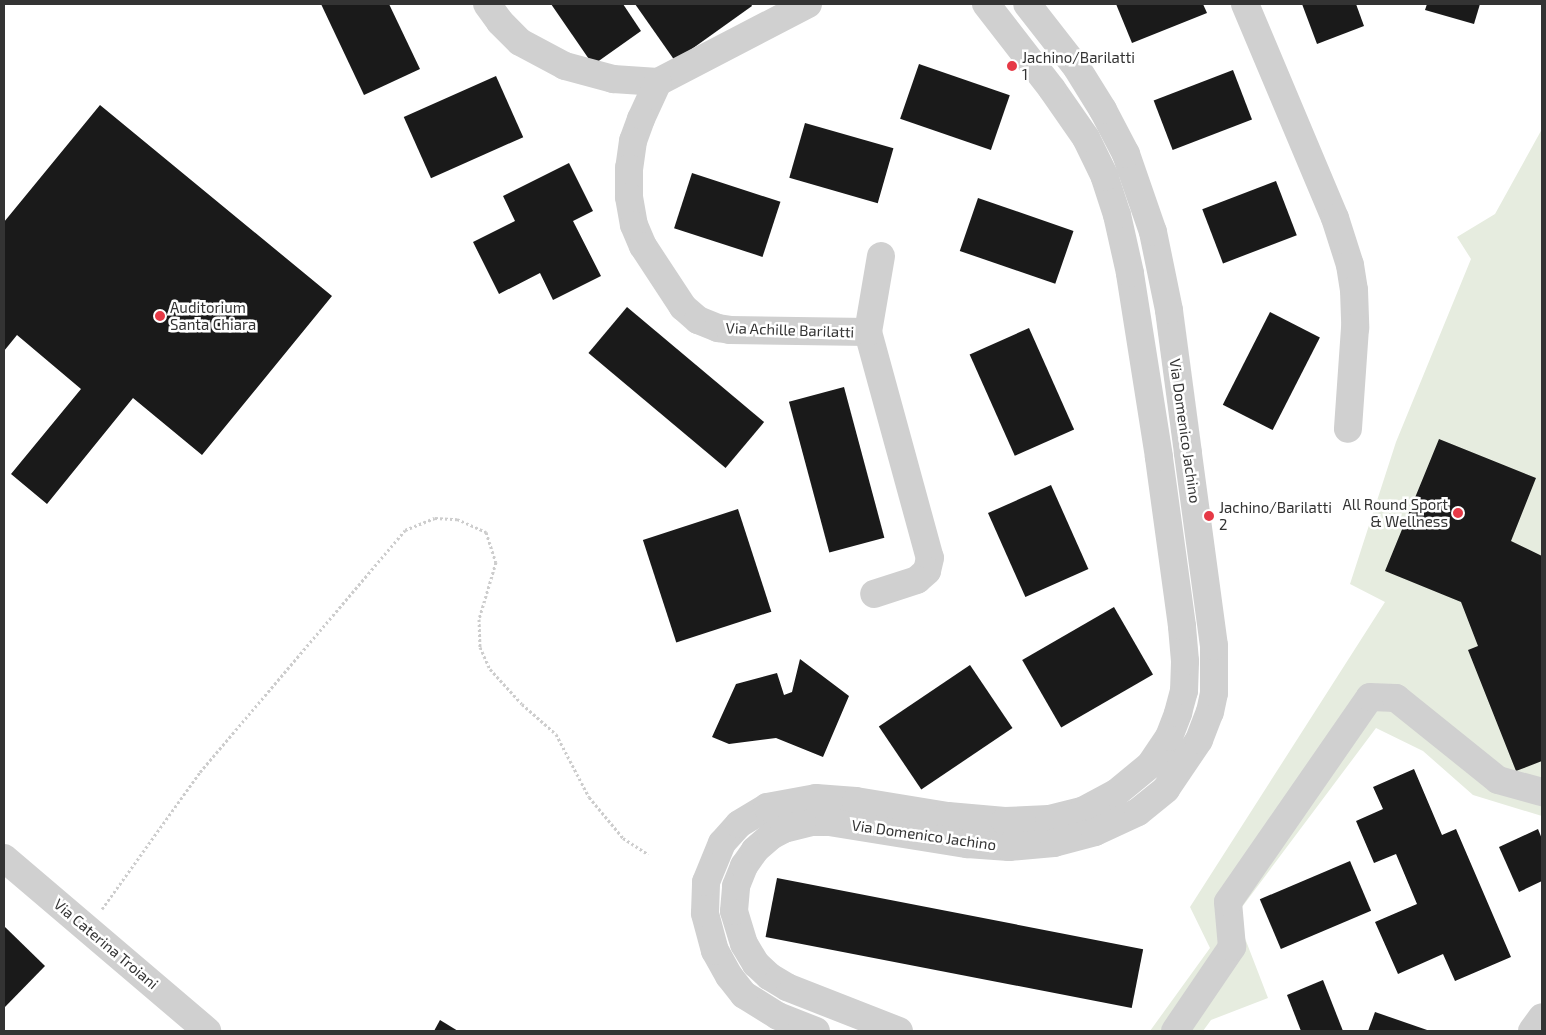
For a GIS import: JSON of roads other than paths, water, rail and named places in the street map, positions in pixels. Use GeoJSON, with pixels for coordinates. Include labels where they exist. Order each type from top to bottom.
{"type":"FeatureCollection","features":[{"type":"Feature","properties":{"kind":"street"},"geometry":{"type":"LineString","coordinates":[[486,4],[515,38],[533,51],[556,62],[604,78],[658,82],[808,4]]}},
{"type":"Feature","properties":{"kind":"street","name":"Via Domenico Jachino"},"geometry":{"type":"LineString","coordinates":[[816,1031],[778,1016],[753,1001],[734,983],[720,960],[708,930],[704,905],[708,875],[722,843],[738,824],[760,810],[782,803],[807,799],[850,800],[948,816],[1005,821],[1060,817],[1099,804],[1142,772],[1160,751],[1174,727],[1182,700],[1185,673],[1182,626],[1156,436],[1130,273],[1109,189],[1083,133],[1033,64],[986,4]]}},
{"type":"Feature","properties":{"kind":"street","name":"Via Domenico Jachino"},"geometry":{"type":"LineString","coordinates":[[899,1031],[795,991],[763,970],[748,953],[735,918],[735,892],[744,866],[762,843],[784,829],[797,824],[828,822],[975,844],[1025,846],[1067,840],[1103,828],[1138,812],[1157,798],[1184,766],[1199,740],[1210,712],[1215,683],[1214,646],[1163,277],[1141,194],[1126,154],[1104,110],[1050,17],[1027,4]]}},
{"type":"Feature","properties":{"kind":"street"},"geometry":{"type":"LineString","coordinates":[[1245,4],[1335,218],[1350,265],[1354,290],[1355,328],[1348,429]]}},
{"type":"Feature","properties":{"kind":"street"},"geometry":{"type":"LineString","coordinates":[[1033,64],[1043,49],[1050,17]]}},
{"type":"Feature","properties":{"kind":"street","name":"Via Achille Barilatti"},"geometry":{"type":"LineString","coordinates":[[658,82],[633,141],[629,168],[629,196],[634,224],[643,246],[683,307],[698,320],[723,329],[868,332]]}},
{"type":"Feature","properties":{"kind":"street","name":"Via Achille Barilatti"},"geometry":{"type":"LineString","coordinates":[[874,594],[917,580],[927,571],[930,558],[868,332],[881,256]]}},
{"type":"Feature","properties":{"kind":"street"},"geometry":{"type":"LineString","coordinates":[[1156,436],[1186,434]]}},
{"type":"Feature","properties":{"kind":"street"},"geometry":{"type":"LineString","coordinates":[[1175,1031],[1232,947],[1228,902],[1370,697],[1396,698],[1498,780],[1542,792]]}},
{"type":"Feature","properties":{"kind":"street","name":"Via Caterina Troiani"},"geometry":{"type":"LineString","coordinates":[[4,858],[207,1031]]}},
{"type":"Feature","properties":{"kind":"street"},"geometry":{"type":"LineString","coordinates":[[1532,1031],[1542,1017]]}},
{"type":"Feature","properties":{"kind":"place","name":"Jachino/Barilatti 1"},"geometry":{"type":"Point","coordinates":[1012,66]}},
{"type":"Feature","properties":{"kind":"place","name":"Auditorium Santa Chiara"},"geometry":{"type":"Point","coordinates":[160,316]}},
{"type":"Feature","properties":{"kind":"place","name":"All Round Sport & Wellness"},"geometry":{"type":"Point","coordinates":[1458,513]}},
{"type":"Feature","properties":{"kind":"place","name":"Jachino/Barilatti 2"},"geometry":{"type":"Point","coordinates":[1209,516]}}]}
